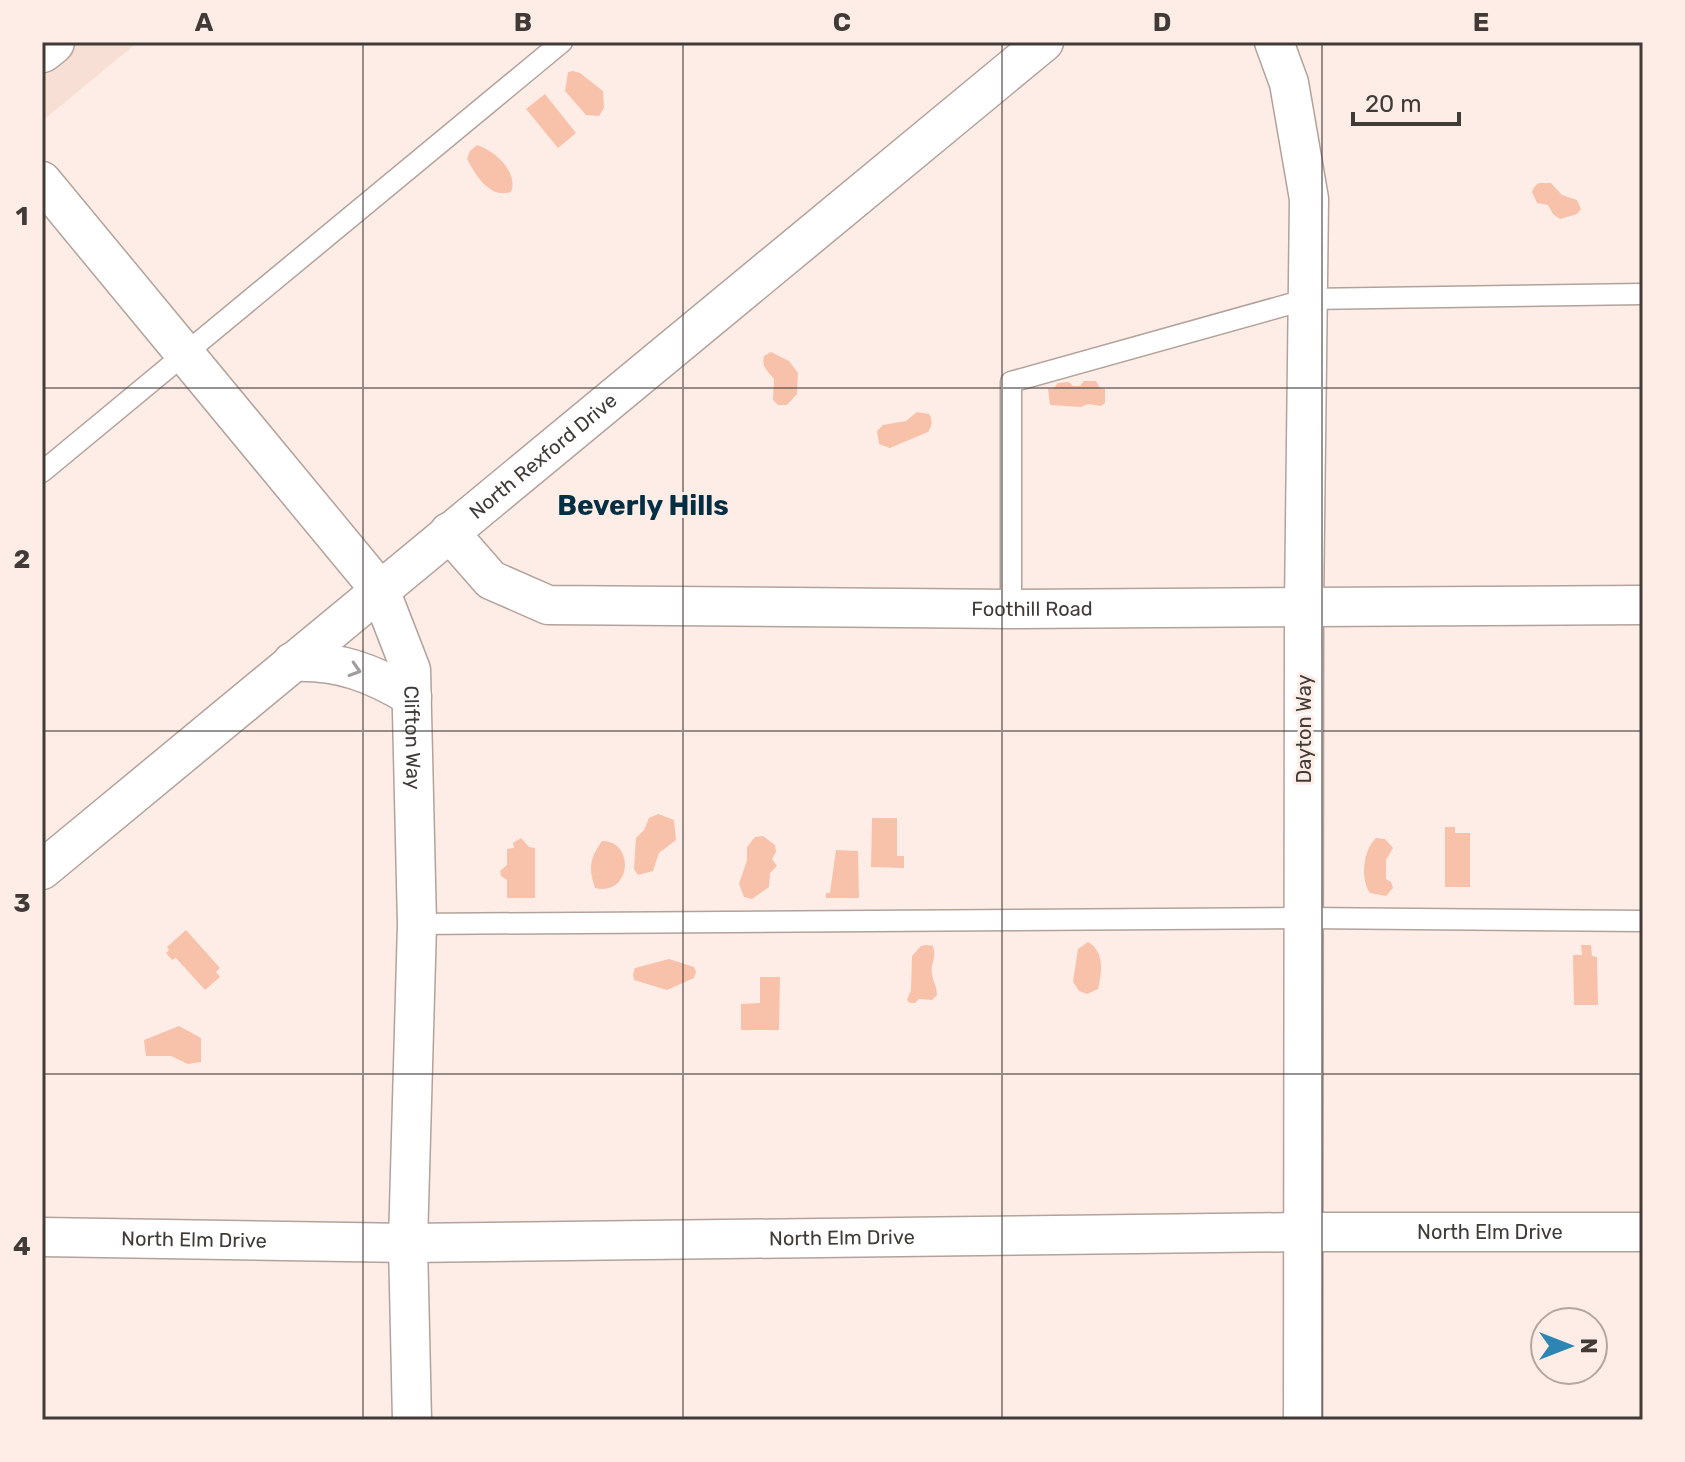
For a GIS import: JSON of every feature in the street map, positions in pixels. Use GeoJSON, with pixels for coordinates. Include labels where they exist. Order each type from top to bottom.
{"type":"FeatureCollection","features":[{"type":"Feature","properties":{"kind":"street"},"geometry":{"type":"LineString","coordinates":[[42,50],[52,42]]}},
{"type":"Feature","properties":{"kind":"street","name":"North Rexford Drive"},"geometry":{"type":"LineString","coordinates":[[42,870],[1044,42]]}},
{"type":"Feature","properties":{"kind":"street","name":"Dayton Way"},"geometry":{"type":"LineString","coordinates":[[1274,42],[1289,83],[1309,199],[1304,606],[1303,1420]]}},
{"type":"Feature","properties":{"kind":"street","name":"Clifton Way"},"geometry":{"type":"LineString","coordinates":[[42,181],[380,590],[411,670],[417,924],[408,1243],[412,1420]]}},
{"type":"Feature","properties":{"kind":"street","name":"Foothill Road"},"geometry":{"type":"LineString","coordinates":[[449,532],[491,580],[548,605],[1011,609],[1643,605]]}},
{"type":"Feature","properties":{"kind":"street"},"geometry":{"type":"LineString","coordinates":[[292,662],[322,661],[359,671],[384,680],[412,697]]}},
{"type":"Feature","properties":{"kind":"street","name":"North Elm Drive"},"geometry":{"type":"LineString","coordinates":[[42,1237],[408,1243],[1301,1232],[1643,1232]]}},
{"type":"Feature","properties":{"kind":"lane"},"geometry":{"type":"LineString","coordinates":[[42,472],[562,42]]}},
{"type":"Feature","properties":{"kind":"lane"},"geometry":{"type":"LineString","coordinates":[[1011,609],[1011,382],[1308,299],[1643,294]]}},
{"type":"Feature","properties":{"kind":"lane"},"geometry":{"type":"LineString","coordinates":[[417,924],[1305,918],[1643,921]]}},
{"type":"Feature","properties":{"kind":"shaded area"},"geometry":{"type":"Polygon","coordinates":[[[42,42],[138,42],[42,121],[42,42]]]}},
{"type":"Feature","properties":{"kind":"shaded area"},"geometry":{"type":"Polygon","coordinates":[[[573,71],[603,91],[604,108],[599,116],[586,115],[565,91],[568,72],[573,71]]]}},
{"type":"Feature","properties":{"kind":"shaded area"},"geometry":{"type":"Polygon","coordinates":[[[545,94],[576,133],[558,148],[526,109],[545,94]]]}},
{"type":"Feature","properties":{"kind":"shaded area"},"geometry":{"type":"Polygon","coordinates":[[[477,145],[503,163],[513,184],[511,192],[497,192],[479,179],[467,159],[477,145]]]}},
{"type":"Feature","properties":{"kind":"shaded area"},"geometry":{"type":"Polygon","coordinates":[[[1539,183],[1551,183],[1562,195],[1577,200],[1581,209],[1577,214],[1560,219],[1548,205],[1537,203],[1532,192],[1539,183]]]}},
{"type":"Feature","properties":{"kind":"shaded area"},"geometry":{"type":"Polygon","coordinates":[[[771,352],[789,361],[798,373],[797,394],[787,405],[778,405],[773,400],[774,379],[763,363],[764,356],[771,352]]]}},
{"type":"Feature","properties":{"kind":"shaded area"},"geometry":{"type":"Polygon","coordinates":[[[1084,381],[1096,381],[1100,388],[1105,389],[1105,403],[1081,407],[1050,405],[1048,389],[1058,383],[1069,382],[1080,386],[1084,381]]]}},
{"type":"Feature","properties":{"kind":"shaded area"},"geometry":{"type":"Polygon","coordinates":[[[917,412],[929,414],[932,423],[928,432],[890,448],[879,444],[877,431],[883,425],[906,421],[917,412]]]}},
{"type":"Feature","properties":{"kind":"shaded area"},"geometry":{"type":"Polygon","coordinates":[[[658,814],[674,820],[676,840],[659,853],[653,871],[638,875],[634,869],[636,838],[649,818],[658,814]]]}},
{"type":"Feature","properties":{"kind":"shaded area"},"geometry":{"type":"Polygon","coordinates":[[[872,818],[897,818],[897,856],[904,856],[904,868],[871,867],[872,818]]]}},
{"type":"Feature","properties":{"kind":"shaded area"},"geometry":{"type":"Polygon","coordinates":[[[1445,827],[1455,827],[1455,833],[1470,833],[1470,887],[1445,887],[1445,827]]]}},
{"type":"Feature","properties":{"kind":"shaded area"},"geometry":{"type":"Polygon","coordinates":[[[763,836],[775,845],[776,852],[772,859],[777,866],[770,873],[769,887],[752,899],[744,897],[739,884],[747,860],[747,847],[755,837],[763,836]]]}},
{"type":"Feature","properties":{"kind":"shaded area"},"geometry":{"type":"Polygon","coordinates":[[[521,838],[529,847],[535,848],[535,898],[507,898],[507,880],[500,871],[507,865],[507,849],[514,848],[513,843],[521,838]]]}},
{"type":"Feature","properties":{"kind":"shaded area"},"geometry":{"type":"Polygon","coordinates":[[[1376,838],[1385,839],[1393,848],[1386,860],[1386,879],[1393,888],[1386,896],[1370,893],[1365,880],[1366,857],[1376,838]]]}},
{"type":"Feature","properties":{"kind":"shaded area"},"geometry":{"type":"Polygon","coordinates":[[[602,841],[613,843],[624,858],[622,877],[607,889],[595,888],[591,875],[593,858],[602,841]]]}},
{"type":"Feature","properties":{"kind":"shaded area"},"geometry":{"type":"Polygon","coordinates":[[[836,850],[858,851],[859,898],[826,898],[826,893],[830,893],[836,850]]]}},
{"type":"Feature","properties":{"kind":"shaded area"},"geometry":{"type":"Polygon","coordinates":[[[186,930],[220,968],[216,972],[220,977],[205,990],[176,958],[172,960],[166,953],[169,950],[167,947],[186,930]]]}},
{"type":"Feature","properties":{"kind":"shaded area"},"geometry":{"type":"Polygon","coordinates":[[[1088,942],[1100,957],[1101,969],[1098,989],[1087,994],[1079,991],[1073,982],[1078,949],[1088,942]]]}},
{"type":"Feature","properties":{"kind":"shaded area"},"geometry":{"type":"Polygon","coordinates":[[[1581,945],[1591,945],[1592,956],[1597,957],[1598,1005],[1574,1005],[1573,955],[1582,955],[1581,945]]]}},
{"type":"Feature","properties":{"kind":"shaded area"},"geometry":{"type":"Polygon","coordinates":[[[921,946],[933,946],[934,951],[932,970],[937,995],[932,1000],[919,999],[910,1003],[907,1000],[911,990],[912,956],[921,946]]]}},
{"type":"Feature","properties":{"kind":"shaded area"},"geometry":{"type":"Polygon","coordinates":[[[669,959],[694,967],[694,978],[667,990],[634,980],[635,968],[669,959]]]}},
{"type":"Feature","properties":{"kind":"shaded area"},"geometry":{"type":"Polygon","coordinates":[[[760,977],[780,977],[779,1030],[741,1030],[741,1004],[760,1003],[760,977]]]}},
{"type":"Feature","properties":{"kind":"shaded area"},"geometry":{"type":"Polygon","coordinates":[[[179,1026],[201,1038],[201,1062],[188,1064],[171,1056],[146,1056],[144,1040],[179,1026]]]}},
{"type":"Feature","properties":{"kind":"district","name":"Beverly Hills"},"geometry":{"type":"Point","coordinates":[643,505]}}]}
